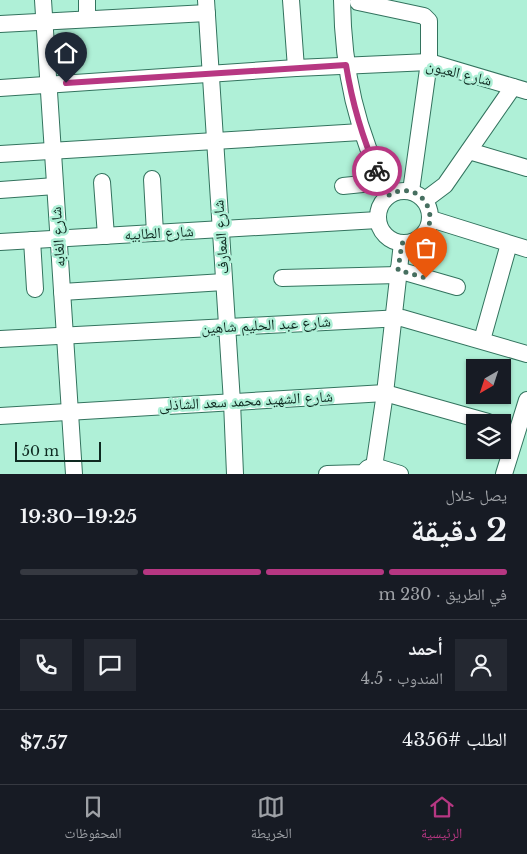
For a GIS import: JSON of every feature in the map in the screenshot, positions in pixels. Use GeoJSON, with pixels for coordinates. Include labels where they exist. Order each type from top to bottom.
{"type":"FeatureCollection","features":[{"type":"Feature","properties":{"kind":"street","name":"شارع الغابه"},"geometry":{"type":"LineString","coordinates":[[43,0],[74,474]]}},
{"type":"Feature","properties":{"kind":"street"},"geometry":{"type":"LineString","coordinates":[[87,0],[87,19]]}},
{"type":"Feature","properties":{"kind":"street"},"geometry":{"type":"LineString","coordinates":[[290,0],[296,68]]}},
{"type":"Feature","properties":{"kind":"street"},"geometry":{"type":"LineString","coordinates":[[343,186],[385,189],[396,192],[411,191],[418,194],[425,200],[428,206],[429,226],[421,237],[415,241],[402,243],[389,238],[380,227],[378,220],[385,189],[361,132],[354,110],[346,65],[342,33],[350,1],[424,16],[429,21],[429,62],[411,191]]}},
{"type":"Feature","properties":{"kind":"street"},"geometry":{"type":"LineString","coordinates":[[0,24],[87,19],[206,6]]}},
{"type":"Feature","properties":{"kind":"street","name":"شارع المعارف"},"geometry":{"type":"LineString","coordinates":[[206,6],[235,474]]}},
{"type":"Feature","properties":{"kind":"street","name":"شارع العيون"},"geometry":{"type":"LineString","coordinates":[[0,88],[296,68],[429,62],[520,89]]}},
{"type":"Feature","properties":{"kind":"street"},"geometry":{"type":"LineString","coordinates":[[425,200],[445,185],[469,151],[520,89]]}},
{"type":"Feature","properties":{"kind":"street"},"geometry":{"type":"LineString","coordinates":[[0,154],[361,132]]}},
{"type":"Feature","properties":{"kind":"street"},"geometry":{"type":"LineString","coordinates":[[469,151],[527,168]]}},
{"type":"Feature","properties":{"kind":"street"},"geometry":{"type":"LineString","coordinates":[[152,179],[155,233]]}},
{"type":"Feature","properties":{"kind":"street"},"geometry":{"type":"LineString","coordinates":[[102,182],[106,236]]}},
{"type":"Feature","properties":{"kind":"street"},"geometry":{"type":"LineString","coordinates":[[0,190],[55,186]]}},
{"type":"Feature","properties":{"kind":"street"},"geometry":{"type":"LineString","coordinates":[[430,219],[527,249]]}},
{"type":"Feature","properties":{"kind":"street","name":"شارع الطابيه"},"geometry":{"type":"LineString","coordinates":[[0,242],[378,220]]}},
{"type":"Feature","properties":{"kind":"street"},"geometry":{"type":"LineString","coordinates":[[32,240],[35,289]]}},
{"type":"Feature","properties":{"kind":"street"},"geometry":{"type":"LineString","coordinates":[[373,470],[385,393],[402,243]]}},
{"type":"Feature","properties":{"kind":"street"},"geometry":{"type":"LineString","coordinates":[[482,340],[509,244]]}},
{"type":"Feature","properties":{"kind":"street"},"geometry":{"type":"LineString","coordinates":[[282,278],[398,273],[457,287]]}},
{"type":"Feature","properties":{"kind":"street"},"geometry":{"type":"LineString","coordinates":[[62,292],[224,282]]}},
{"type":"Feature","properties":{"kind":"street","name":"شارع عبد الحليم شاهين"},"geometry":{"type":"LineString","coordinates":[[0,339],[393,318],[410,319],[527,354]]}},
{"type":"Feature","properties":{"kind":"street","name":"شارع الشهيد محمد سعد الشاذلى"},"geometry":{"type":"LineString","coordinates":[[0,416],[385,393],[466,416]]}},
{"type":"Feature","properties":{"kind":"street"},"geometry":{"type":"LineString","coordinates":[[504,474],[527,400]]}},
{"type":"Feature","properties":{"kind":"street"},"geometry":{"type":"LineString","coordinates":[[327,474],[363,473],[368,468],[400,474]]}},
{"type":"Feature","properties":{"kind":"way so far"},"geometry":{"type":"LineString","coordinates":[[377,171],[389,195],[403,190],[411,191],[425,200],[428,206],[430,212],[429,226],[426,232],[415,241],[402,243],[398,270],[426,278]]}},
{"type":"Feature","properties":{"kind":"route"},"geometry":{"type":"LineString","coordinates":[[66,83],[346,65],[354,110],[377,171]]}}]}
